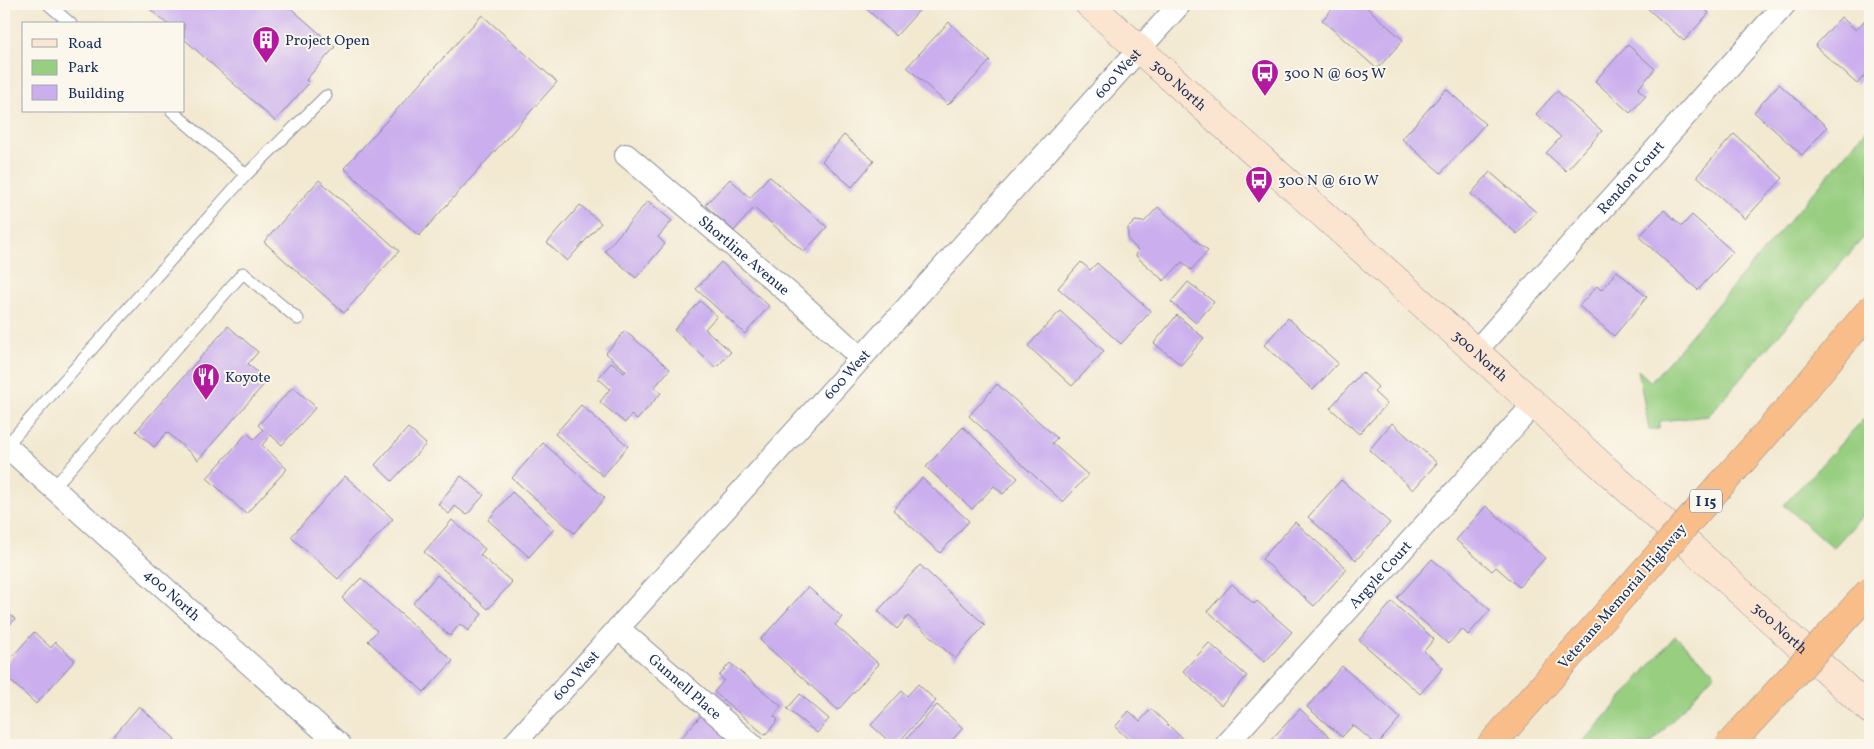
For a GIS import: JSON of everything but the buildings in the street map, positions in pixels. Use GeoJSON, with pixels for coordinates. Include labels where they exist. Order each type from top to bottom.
{"type":"FeatureCollection","features":[{"type":"Feature","properties":{"kind":"highway","name":"Veterans Memorial Highway"},"geometry":{"type":"LineString","coordinates":[[1491,745],[1789,408],[1870,310]]}},
{"type":"Feature","properties":{"kind":"highway"},"geometry":{"type":"LineString","coordinates":[[1729,745],[1870,591]]}},
{"type":"Feature","properties":{"kind":"street","name":"300 North"},"geometry":{"type":"LineString","coordinates":[[1089,4],[1534,404],[1870,710]]}},
{"type":"Feature","properties":{"kind":"street","name":"600 West"},"geometry":{"type":"LineString","coordinates":[[512,745],[1180,4]]}},
{"type":"Feature","properties":{"kind":"street","name":"Rendon Court"},"geometry":{"type":"LineString","coordinates":[[1476,352],[1785,4]]}},
{"type":"Feature","properties":{"kind":"street","name":"Shortline Avenue"},"geometry":{"type":"LineString","coordinates":[[626,155],[803,305],[861,358]]}},
{"type":"Feature","properties":{"kind":"street","name":"Argyle Court"},"geometry":{"type":"LineString","coordinates":[[1226,745],[1534,404]]}},
{"type":"Feature","properties":{"kind":"street","name":"400 North"},"geometry":{"type":"LineString","coordinates":[[6,449],[53,488],[340,745]]}},
{"type":"Feature","properties":{"kind":"street","name":"Gunnell Place"},"geometry":{"type":"LineString","coordinates":[[618,628],[752,745]]}},
{"type":"Feature","properties":{"kind":"lane"},"geometry":{"type":"LineString","coordinates":[[48,4],[69,22]]}},
{"type":"Feature","properties":{"kind":"lane"},"geometry":{"type":"LineString","coordinates":[[6,449],[246,175],[326,96]]}},
{"type":"Feature","properties":{"kind":"lane"},"geometry":{"type":"LineString","coordinates":[[173,112],[246,175]]}},
{"type":"Feature","properties":{"kind":"lane"},"geometry":{"type":"LineString","coordinates":[[53,488],[243,273],[298,319]]}},
{"type":"Feature","properties":{"kind":"green space"},"geometry":{"type":"Polygon","coordinates":[[[1870,126],[1870,230],[1708,416],[1660,421],[1659,429],[1649,429],[1638,370],[1651,382],[1870,126]]]}},
{"type":"Feature","properties":{"kind":"green space"},"geometry":{"type":"Polygon","coordinates":[[[1870,412],[1870,508],[1833,548],[1784,505],[1870,412]]]}},
{"type":"Feature","properties":{"kind":"green space"},"geometry":{"type":"Polygon","coordinates":[[[1675,636],[1715,673],[1650,745],[1581,745],[1675,636]]]}},
{"type":"Feature","properties":{"kind":"place","name":"Project Open"},"geometry":{"type":"Point","coordinates":[266,64]}},
{"type":"Feature","properties":{"kind":"place","name":"300 N @ 605 W"},"geometry":{"type":"Point","coordinates":[1265,97]}},
{"type":"Feature","properties":{"kind":"place","name":"300 N @ 610 W"},"geometry":{"type":"Point","coordinates":[1259,204]}},
{"type":"Feature","properties":{"kind":"place","name":"Koyote"},"geometry":{"type":"Point","coordinates":[206,401]}}]}
